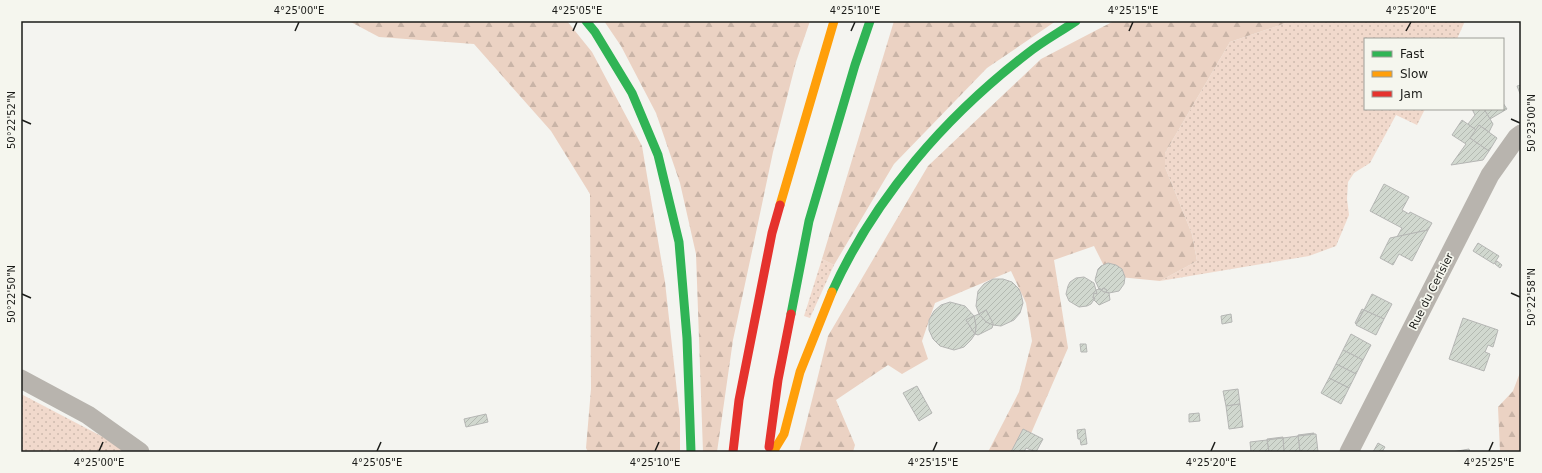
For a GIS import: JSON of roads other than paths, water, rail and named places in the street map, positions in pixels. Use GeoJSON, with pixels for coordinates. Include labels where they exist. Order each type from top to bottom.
{"type":"FeatureCollection","features":[{"type":"Feature","properties":{"kind":"highway"},"geometry":{"type":"LineString","coordinates":[[586,21],[595,32],[632,93],[658,155],[678,242],[687,338],[691,452]]}},
{"type":"Feature","properties":{"kind":"highway"},"geometry":{"type":"LineString","coordinates":[[733,452],[739,400],[772,233],[834,21]]}},
{"type":"Feature","properties":{"kind":"highway"},"geometry":{"type":"LineString","coordinates":[[769,452],[778,380],[809,221],[855,65],[870,21]]}},
{"type":"Feature","properties":{"kind":"highway"},"geometry":{"type":"LineString","coordinates":[[774,452],[784,435],[800,373],[826,303],[852,250],[879,206],[940,132],[981,92],[1029,52],[1076,21]]}},
{"type":"Feature","properties":{"kind":"street","name":"Rue du Cerisier"},"geometry":{"type":"LineString","coordinates":[[1349,452],[1490,175],[1517,137],[1521,134]]}},
{"type":"Feature","properties":{"kind":"street"},"geometry":{"type":"LineString","coordinates":[[21,379],[88,414],[140,452]]}}]}
